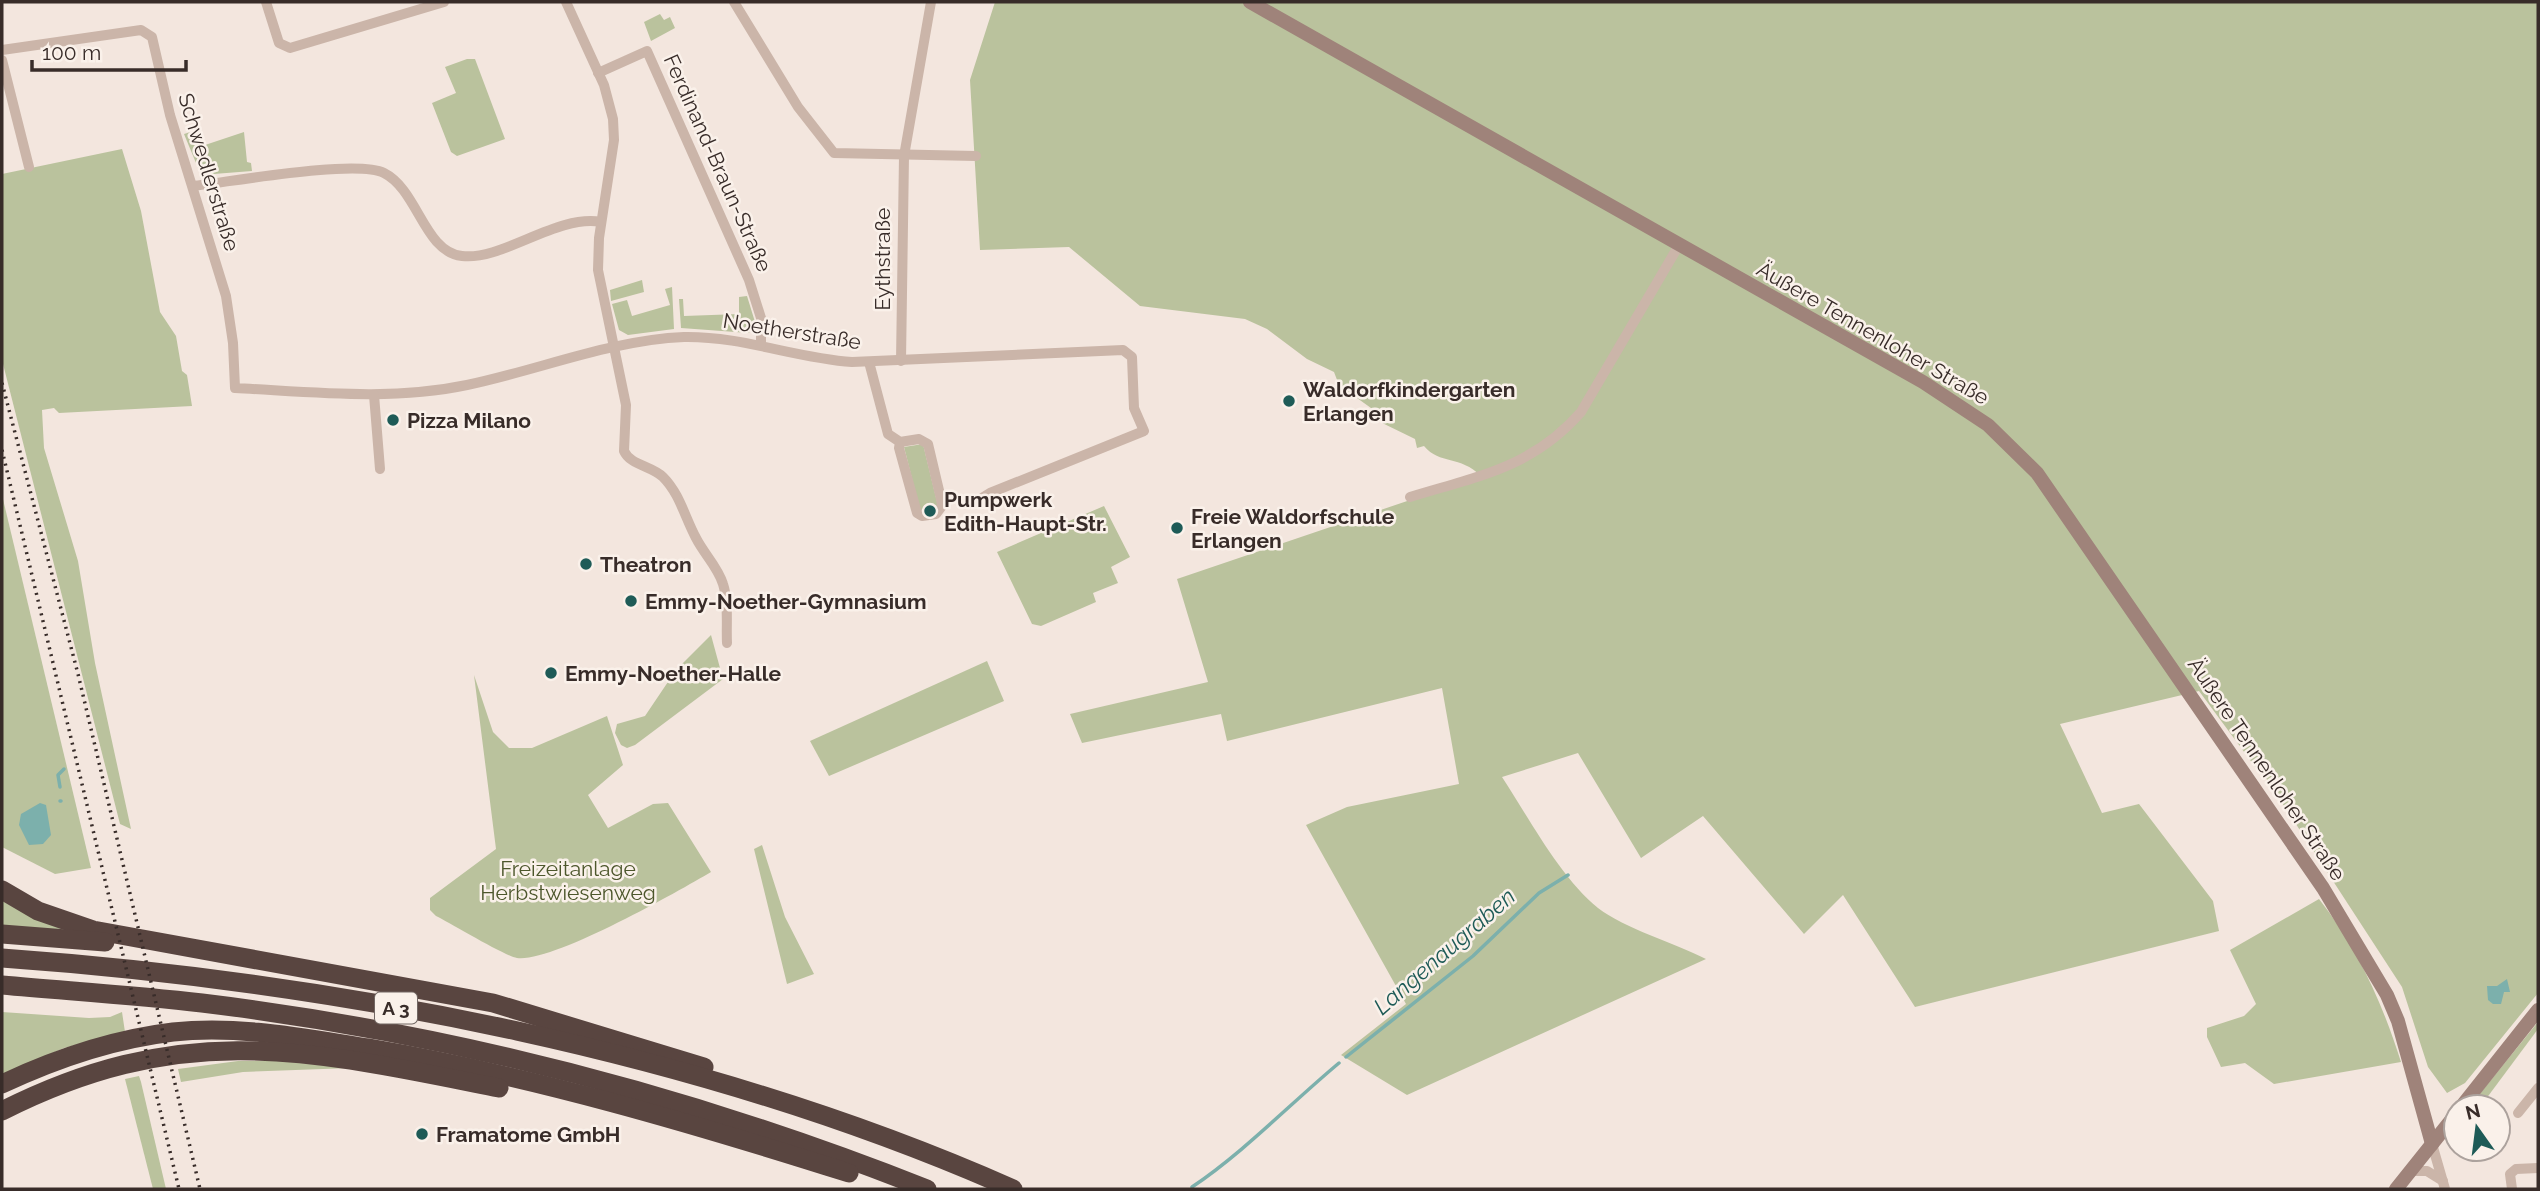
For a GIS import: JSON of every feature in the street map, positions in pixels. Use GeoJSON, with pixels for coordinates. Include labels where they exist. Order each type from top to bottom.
{"type":"FeatureCollection","features":[{"type":"Feature","properties":{"kind":"highway"},"geometry":{"type":"LineString","coordinates":[[2,890],[38,911],[93,930],[493,1003],[745,1080],[782,1102]]}},
{"type":"Feature","properties":{"kind":"highway"},"geometry":{"type":"LineString","coordinates":[[2,934],[204,950]]}},
{"type":"Feature","properties":{"kind":"highway","name":"A 3"},"geometry":{"type":"LineString","coordinates":[[2,958],[110,965],[342,998],[562,1041],[782,1102],[946,1160],[1013,1189]]}},
{"type":"Feature","properties":{"kind":"highway","name":"A 3"},"geometry":{"type":"LineString","coordinates":[[2,985],[202,1003],[344,1026],[467,1050],[693,1106],[926,1189]]}},
{"type":"Feature","properties":{"kind":"highway"},"geometry":{"type":"LineString","coordinates":[[2,1084],[54,1061],[111,1045],[172,1032],[246,1031],[431,1059],[585,1094],[897,1189]]}},
{"type":"Feature","properties":{"kind":"highway"},"geometry":{"type":"LineString","coordinates":[[2,1111],[75,1078],[119,1065],[184,1053],[252,1049],[338,1057],[659,1115]]}},
{"type":"Feature","properties":{"kind":"street"},"geometry":{"type":"LineString","coordinates":[[266,2],[279,43],[290,48],[348,33],[444,2]]}},
{"type":"Feature","properties":{"kind":"street"},"geometry":{"type":"LineString","coordinates":[[566,2],[610,106],[614,135],[601,222],[599,282],[626,405],[625,454],[652,469],[666,481],[688,517],[697,540],[719,575],[725,592],[727,643]]}},
{"type":"Feature","properties":{"kind":"street"},"geometry":{"type":"LineString","coordinates":[[734,2],[798,107],[834,153],[976,156]]}},
{"type":"Feature","properties":{"kind":"street","name":"Eythstraße"},"geometry":{"type":"LineString","coordinates":[[901,361],[904,156],[931,2]]}},
{"type":"Feature","properties":{"kind":"street","name":"Äußere Tennenloher Straße"},"geometry":{"type":"LineString","coordinates":[[1250,2],[1961,406],[2008,442],[2036,473],[2082,535],[2359,944],[2398,1021],[2432,1144]]}},
{"type":"Feature","properties":{"kind":"street","name":"Schwedlerstraße"},"geometry":{"type":"LineString","coordinates":[[2,50],[141,30],[152,37],[170,115],[226,296],[233,343],[235,388]]}},
{"type":"Feature","properties":{"kind":"street","name":"Ferdinand-Braun-Straße"},"geometry":{"type":"LineString","coordinates":[[598,73],[647,51],[749,280],[761,318],[761,344]]}},
{"type":"Feature","properties":{"kind":"street"},"geometry":{"type":"LineString","coordinates":[[2,61],[29,167]]}},
{"type":"Feature","properties":{"kind":"street"},"geometry":{"type":"LineString","coordinates":[[193,186],[357,167],[374,169],[401,185],[437,243],[460,256],[484,253],[580,222],[601,222]]}},
{"type":"Feature","properties":{"kind":"street"},"geometry":{"type":"LineString","coordinates":[[1410,497],[1517,464],[1540,451],[1567,428],[1581,412],[1679,245]]}},
{"type":"Feature","properties":{"kind":"street","name":"Noetherstraße"},"geometry":{"type":"LineString","coordinates":[[235,388],[374,396],[466,386],[613,348],[684,337],[761,344],[830,360],[870,362],[1123,350],[1132,357],[1134,408],[1144,431],[990,493],[972,504]]}},
{"type":"Feature","properties":{"kind":"street"},"geometry":{"type":"LineString","coordinates":[[870,362],[888,434],[900,442],[919,439],[928,444],[942,499],[942,506],[936,514],[922,516],[917,513],[899,448],[900,442]]}},
{"type":"Feature","properties":{"kind":"street"},"geometry":{"type":"LineString","coordinates":[[374,396],[380,469]]}},
{"type":"Feature","properties":{"kind":"street"},"geometry":{"type":"LineString","coordinates":[[2472,1093],[2538,1010]]}},
{"type":"Feature","properties":{"kind":"street"},"geometry":{"type":"LineString","coordinates":[[2518,1113],[2538,1088]]}},
{"type":"Feature","properties":{"kind":"street"},"geometry":{"type":"LineString","coordinates":[[2396,1189],[2442,1132]]}},
{"type":"Feature","properties":{"kind":"street"},"geometry":{"type":"LineString","coordinates":[[2432,1144],[2444,1185]]}},
{"type":"Feature","properties":{"kind":"street"},"geometry":{"type":"LineString","coordinates":[[2512,1189],[2510,1174],[2516,1169],[2538,1168]]}},
{"type":"Feature","properties":{"kind":"street"},"geometry":{"type":"LineString","coordinates":[[2411,1171],[2427,1171],[2444,1185]]}},
{"type":"Feature","properties":{"kind":"green space"},"geometry":{"type":"Polygon","coordinates":[[[995,2],[2538,2],[2538,993],[2465,1083],[2447,1093],[2428,1067],[2402,987],[2262,772],[2259,772],[2199,691],[2060,724],[2102,813],[2139,804],[2213,901],[2219,931],[1915,1007],[1843,895],[1804,934],[1703,816],[1641,858],[1578,753],[1502,777],[1558,864],[1598,908],[1635,929],[1706,959],[1407,1095],[1341,1055],[1406,1004],[1306,825],[1347,807],[1459,784],[1442,688],[1227,741],[1221,714],[1082,743],[1070,714],[1208,682],[1177,579],[1481,476],[1465,465],[1437,456],[1424,446],[1417,448],[1415,439],[1374,419],[1378,413],[1350,393],[1342,393],[1334,372],[1307,359],[1267,329],[1245,319],[1140,306],[1069,247],[980,250],[970,80],[995,2]]]}},
{"type":"Feature","properties":{"kind":"green space"},"geometry":{"type":"Polygon","coordinates":[[[660,14],[664,20],[670,17],[675,28],[651,41],[644,22],[660,14]]]}},
{"type":"Feature","properties":{"kind":"green space"},"geometry":{"type":"Polygon","coordinates":[[[475,59],[505,139],[457,156],[451,152],[432,103],[456,93],[445,67],[475,59]]]}},
{"type":"Feature","properties":{"kind":"green space"},"geometry":{"type":"Polygon","coordinates":[[[194,131],[199,147],[244,132],[247,162],[251,163],[252,171],[201,175],[184,134],[194,131]]]}},
{"type":"Feature","properties":{"kind":"green space"},"geometry":{"type":"Polygon","coordinates":[[[122,149],[141,211],[160,312],[176,336],[192,406],[59,413],[54,408],[42,410],[44,448],[78,561],[95,663],[131,829],[120,824],[2,360],[2,174],[122,149]]]}},
{"type":"Feature","properties":{"kind":"green space"},"geometry":{"type":"Polygon","coordinates":[[[642,280],[644,292],[611,301],[610,290],[642,280]]]}},
{"type":"Feature","properties":{"kind":"green space"},"geometry":{"type":"Polygon","coordinates":[[[672,287],[674,329],[628,335],[619,330],[612,304],[627,300],[632,316],[670,305],[665,289],[672,287]]]}},
{"type":"Feature","properties":{"kind":"green space"},"geometry":{"type":"Polygon","coordinates":[[[747,296],[755,322],[749,333],[681,328],[679,299],[683,299],[684,316],[739,314],[739,297],[747,296]]]}},
{"type":"Feature","properties":{"kind":"green space"},"geometry":{"type":"Polygon","coordinates":[[[923,444],[938,506],[928,513],[920,510],[904,447],[923,444]]]}},
{"type":"Feature","properties":{"kind":"green space"},"geometry":{"type":"Polygon","coordinates":[[[2,495],[91,868],[55,874],[2,847],[2,495]]]}},
{"type":"Feature","properties":{"kind":"green space"},"geometry":{"type":"Polygon","coordinates":[[[1104,506],[1130,557],[1111,567],[1118,583],[1093,593],[1096,602],[1041,626],[1032,624],[997,552],[1104,506]]]}},
{"type":"Feature","properties":{"kind":"green space"},"geometry":{"type":"Polygon","coordinates":[[[711,635],[723,679],[635,745],[627,748],[621,745],[615,733],[617,724],[645,716],[676,670],[711,635]]]}},
{"type":"Feature","properties":{"kind":"green space"},"geometry":{"type":"Polygon","coordinates":[[[987,661],[1004,701],[829,776],[810,741],[987,661]]]}},
{"type":"Feature","properties":{"kind":"green space","name":"Freizeitanlage Herbstwiesenweg"},"geometry":{"type":"Polygon","coordinates":[[[474,675],[493,732],[509,748],[532,748],[607,716],[623,765],[588,795],[608,828],[653,804],[668,803],[711,872],[585,938],[534,957],[511,956],[436,916],[430,910],[430,898],[496,849],[474,675]]]}},
{"type":"Feature","properties":{"kind":"green space"},"geometry":{"type":"Polygon","coordinates":[[[762,845],[785,917],[814,974],[787,984],[754,849],[762,845]]]}},
{"type":"Feature","properties":{"kind":"green space"},"geometry":{"type":"Polygon","coordinates":[[[2,899],[64,930],[2,928],[2,899]]]}},
{"type":"Feature","properties":{"kind":"green space"},"geometry":{"type":"Polygon","coordinates":[[[2319,899],[2357,957],[2386,1018],[2401,1062],[2274,1084],[2245,1063],[2221,1067],[2207,1037],[2207,1028],[2244,1016],[2256,1004],[2230,950],[2319,899]]]}},
{"type":"Feature","properties":{"kind":"green space"},"geometry":{"type":"Polygon","coordinates":[[[2,1012],[89,1018],[110,1017],[122,1012],[125,1032],[64,1048],[2,1075],[2,1012]]]}},
{"type":"Feature","properties":{"kind":"green space"},"geometry":{"type":"Polygon","coordinates":[[[2538,1022],[2538,1029],[2490,1093],[2480,1093],[2538,1022]]]}},
{"type":"Feature","properties":{"kind":"green space"},"geometry":{"type":"Polygon","coordinates":[[[238,1061],[283,1061],[351,1068],[243,1072],[181,1082],[178,1069],[238,1061]]]}},
{"type":"Feature","properties":{"kind":"green space"},"geometry":{"type":"Polygon","coordinates":[[[139,1076],[166,1189],[153,1189],[125,1079],[139,1076]]]}},
{"type":"Feature","properties":{"kind":"water"},"geometry":{"type":"Polygon","coordinates":[[[40,803],[46,805],[51,835],[43,844],[29,845],[19,825],[21,814],[40,803]]]}},
{"type":"Feature","properties":{"kind":"water"},"geometry":{"type":"Polygon","coordinates":[[[2507,979],[2510,992],[2504,992],[2501,1004],[2493,1004],[2488,1000],[2487,986],[2497,986],[2507,979]]]}},
{"type":"Feature","properties":{"kind":"waterway"},"geometry":{"type":"LineString","coordinates":[[60,787],[58,775],[64,769]]}},
{"type":"Feature","properties":{"kind":"waterway","name":"Langenaugraben"},"geometry":{"type":"LineString","coordinates":[[1346,1057],[1473,956],[1539,893],[1568,875]]}},
{"type":"Feature","properties":{"kind":"waterway","name":"Langenaugraben"},"geometry":{"type":"LineString","coordinates":[[1192,1187],[1248,1143],[1339,1063]]}},
{"type":"Feature","properties":{"kind":"railway"},"geometry":{"type":"LineString","coordinates":[[2,383],[78,674],[200,1189]]}},
{"type":"Feature","properties":{"kind":"railway"},"geometry":{"type":"LineString","coordinates":[[2,450],[179,1189]]}},
{"type":"Feature","properties":{"kind":"place","name":"Waldorfkindergarten Erlangen"},"geometry":{"type":"Point","coordinates":[1289,401]}},
{"type":"Feature","properties":{"kind":"place","name":"Pizza Milano"},"geometry":{"type":"Point","coordinates":[393,420]}},
{"type":"Feature","properties":{"kind":"place","name":"Pumpwerk Edith-Haupt-Str."},"geometry":{"type":"Point","coordinates":[930,511]}},
{"type":"Feature","properties":{"kind":"place","name":"Freie Waldorfschule Erlangen"},"geometry":{"type":"Point","coordinates":[1177,528]}},
{"type":"Feature","properties":{"kind":"place","name":"Theatron"},"geometry":{"type":"Point","coordinates":[586,564]}},
{"type":"Feature","properties":{"kind":"place","name":"Emmy-Noether-Gymnasium"},"geometry":{"type":"Point","coordinates":[631,601]}},
{"type":"Feature","properties":{"kind":"place","name":"Emmy-Noether-Halle"},"geometry":{"type":"Point","coordinates":[551,673]}},
{"type":"Feature","properties":{"kind":"place","name":"Framatome GmbH"},"geometry":{"type":"Point","coordinates":[422,1134]}}]}
